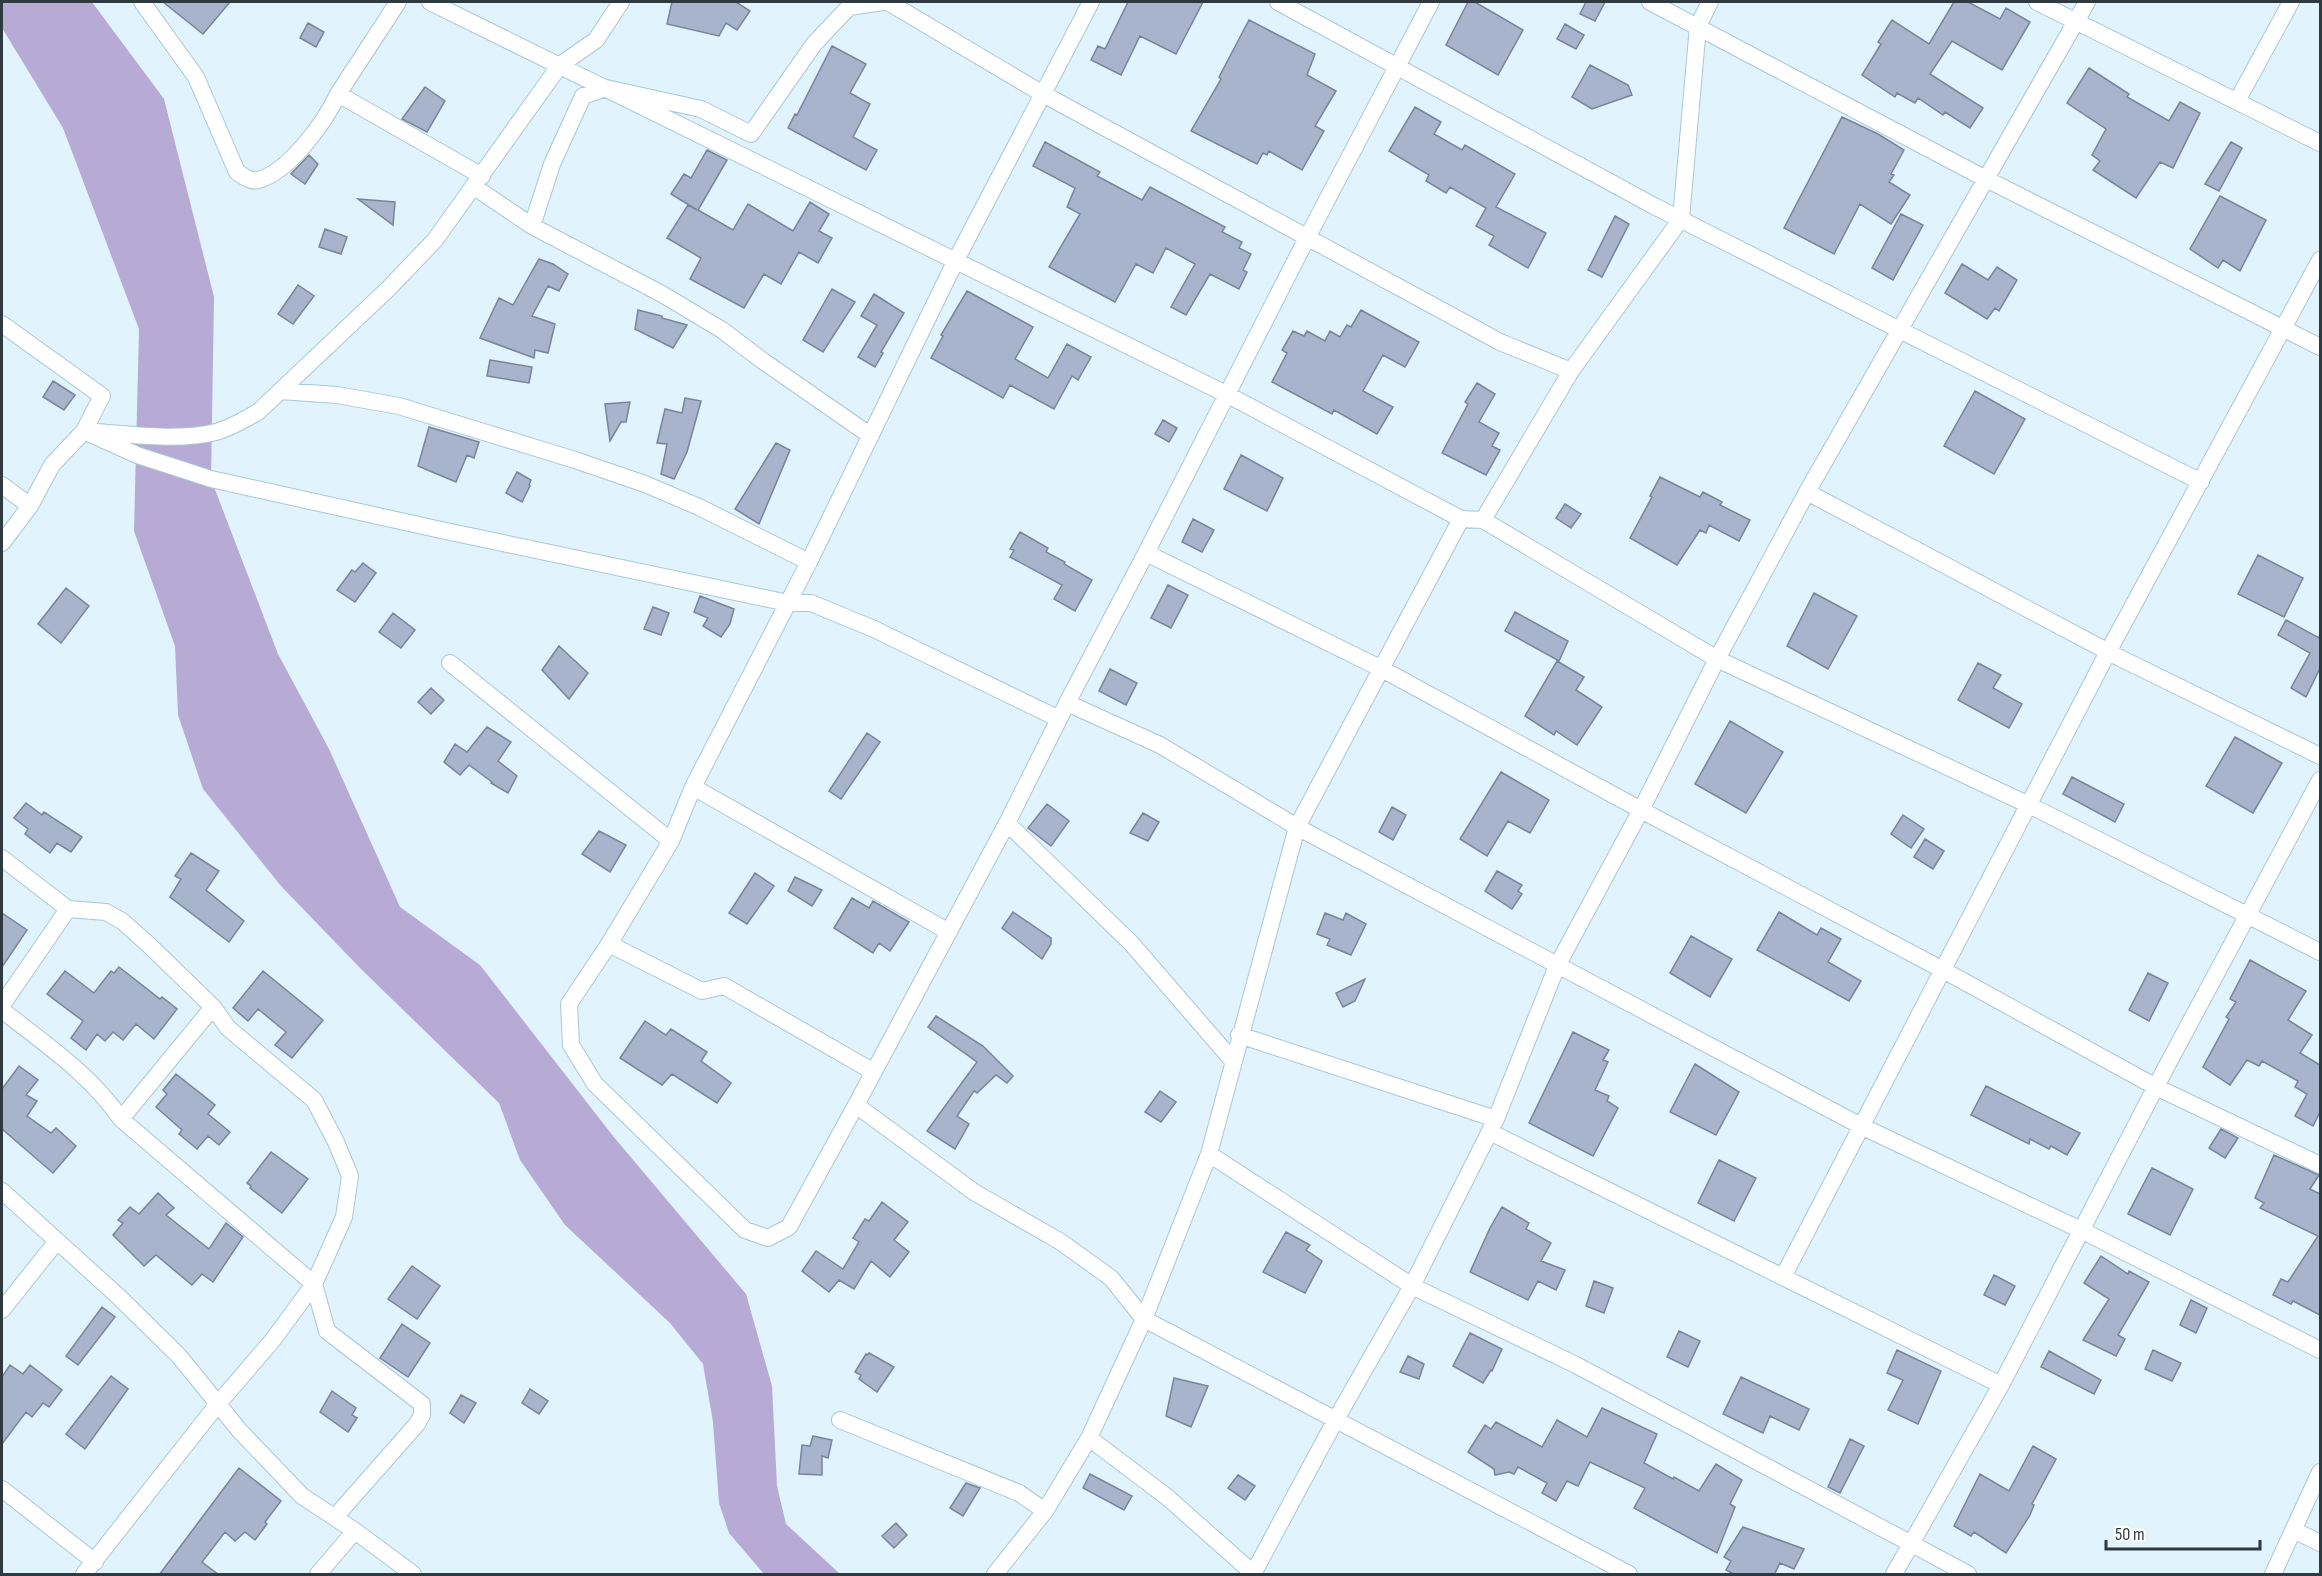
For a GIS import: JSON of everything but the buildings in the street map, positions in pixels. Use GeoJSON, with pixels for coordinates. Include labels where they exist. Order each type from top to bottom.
{"type":"FeatureCollection","features":[{"type":"Feature","properties":{"kind":"street"},"geometry":{"type":"LineString","coordinates":[[142,2],[196,78],[237,172],[245,178],[257,181],[284,166],[308,139],[332,107],[338,94],[398,2]]}},
{"type":"Feature","properties":{"kind":"street"},"geometry":{"type":"LineString","coordinates":[[430,2],[1228,395],[1461,519],[1483,520],[1717,659],[2029,805],[2320,952]]}},
{"type":"Feature","properties":{"kind":"street"},"geometry":{"type":"LineString","coordinates":[[84,431],[171,436],[213,432],[236,425],[258,412],[388,289],[435,240],[560,65],[596,40],[621,2]]}},
{"type":"Feature","properties":{"kind":"street"},"geometry":{"type":"LineString","coordinates":[[532,226],[552,164],[583,96],[606,87],[701,109],[752,134],[814,44],[849,7],[883,2]]}},
{"type":"Feature","properties":{"kind":"street"},"geometry":{"type":"LineString","coordinates":[[888,2],[1043,94],[1500,342],[1571,371]]}},
{"type":"Feature","properties":{"kind":"street"},"geometry":{"type":"LineString","coordinates":[[1091,2],[956,260],[872,436],[693,788],[671,841],[609,944],[568,1004],[571,1045],[595,1084],[745,1230],[768,1238],[789,1227],[874,1072],[1007,823],[1066,703],[1431,2]]}},
{"type":"Feature","properties":{"kind":"street"},"geometry":{"type":"LineString","coordinates":[[1278,2],[1681,219],[2201,482]]}},
{"type":"Feature","properties":{"kind":"street"},"geometry":{"type":"LineString","coordinates":[[1650,2],[1986,179],[2320,347]]}},
{"type":"Feature","properties":{"kind":"street"},"geometry":{"type":"LineString","coordinates":[[1483,520],[1571,371],[1681,219],[1698,26],[1710,2]]}},
{"type":"Feature","properties":{"kind":"street"},"geometry":{"type":"LineString","coordinates":[[2037,2],[2320,143]]}},
{"type":"Feature","properties":{"kind":"street"},"geometry":{"type":"LineString","coordinates":[[1089,1438],[1167,1497],[1254,1574],[1335,1420],[1412,1286],[1493,1125],[1557,966],[1641,810],[1717,659],[1807,492],[2087,2]]}},
{"type":"Feature","properties":{"kind":"street"},"geometry":{"type":"LineString","coordinates":[[2237,101],[2291,2]]}},
{"type":"Feature","properties":{"kind":"street"},"geometry":{"type":"LineString","coordinates":[[338,94],[477,181],[532,226],[662,294],[722,330],[872,436]]}},
{"type":"Feature","properties":{"kind":"street"},"geometry":{"type":"LineString","coordinates":[[1783,1277],[2108,652],[2320,260]]}},
{"type":"Feature","properties":{"kind":"street"},"geometry":{"type":"LineString","coordinates":[[2,324],[102,396],[84,431],[52,465],[30,506],[2,543]]}},
{"type":"Feature","properties":{"kind":"street"},"geometry":{"type":"LineString","coordinates":[[280,391],[337,395],[399,406],[575,460],[678,498],[809,562]]}},
{"type":"Feature","properties":{"kind":"street"},"geometry":{"type":"LineString","coordinates":[[84,431],[137,455],[211,479],[788,603],[811,603],[874,629],[1059,719]]}},
{"type":"Feature","properties":{"kind":"street"},"geometry":{"type":"LineString","coordinates":[[2,485],[30,506]]}},
{"type":"Feature","properties":{"kind":"street"},"geometry":{"type":"LineString","coordinates":[[1807,492],[2108,652],[2320,756]]}},
{"type":"Feature","properties":{"kind":"street"},"geometry":{"type":"LineString","coordinates":[[995,1575],[1045,1510],[1089,1438],[1144,1319],[1209,1154],[1239,1035],[1297,827],[1461,519]]}},
{"type":"Feature","properties":{"kind":"street"},"geometry":{"type":"LineString","coordinates":[[1146,553],[1380,668],[2156,1087],[2320,1165]]}},
{"type":"Feature","properties":{"kind":"street"},"geometry":{"type":"LineString","coordinates":[[450,663],[671,841]]}},
{"type":"Feature","properties":{"kind":"street"},"geometry":{"type":"LineString","coordinates":[[1066,703],[1160,745],[1297,827],[1861,1126],[2081,1230],[2320,1350]]}},
{"type":"Feature","properties":{"kind":"street"},"geometry":{"type":"LineString","coordinates":[[1894,1575],[2001,1385],[2156,1087],[2320,780]]}},
{"type":"Feature","properties":{"kind":"street"},"geometry":{"type":"LineString","coordinates":[[693,788],[949,932]]}},
{"type":"Feature","properties":{"kind":"street"},"geometry":{"type":"LineString","coordinates":[[1007,823],[1131,943],[1233,1061]]}},
{"type":"Feature","properties":{"kind":"street"},"geometry":{"type":"LineString","coordinates":[[2,858],[68,909],[106,912],[122,921],[213,1007],[228,1028],[314,1100],[336,1142],[350,1176],[344,1217],[314,1284],[272,1341],[217,1405],[89,1568],[2,1489]]}},
{"type":"Feature","properties":{"kind":"street"},"geometry":{"type":"LineString","coordinates":[[2,1005],[68,909]]}},
{"type":"Feature","properties":{"kind":"street"},"geometry":{"type":"LineString","coordinates":[[609,944],[702,991],[723,986],[874,1072]]}},
{"type":"Feature","properties":{"kind":"street"},"geometry":{"type":"LineString","coordinates":[[121,1119],[213,1007]]}},
{"type":"Feature","properties":{"kind":"street"},"geometry":{"type":"LineString","coordinates":[[2,1010],[87,1077],[121,1119],[314,1284],[327,1331],[422,1404],[422,1415],[417,1424],[334,1517]]}},
{"type":"Feature","properties":{"kind":"street"},"geometry":{"type":"LineString","coordinates":[[1239,1035],[1493,1125],[1783,1277],[2001,1385]]}},
{"type":"Feature","properties":{"kind":"street"},"geometry":{"type":"LineString","coordinates":[[856,1105],[974,1192],[1061,1242],[1111,1278],[1144,1319],[1629,1575]]}},
{"type":"Feature","properties":{"kind":"street"},"geometry":{"type":"LineString","coordinates":[[1209,1154],[1412,1286],[1576,1365],[1968,1575]]}},
{"type":"Feature","properties":{"kind":"street"},"geometry":{"type":"LineString","coordinates":[[2,1191],[119,1297],[178,1356],[217,1405],[302,1496],[355,1531],[413,1575]]}},
{"type":"Feature","properties":{"kind":"street"},"geometry":{"type":"LineString","coordinates":[[2,1310],[57,1241]]}},
{"type":"Feature","properties":{"kind":"street"},"geometry":{"type":"LineString","coordinates":[[840,1420],[1019,1494],[1045,1510]]}},
{"type":"Feature","properties":{"kind":"street"},"geometry":{"type":"LineString","coordinates":[[2273,1575],[2320,1472]]}},
{"type":"Feature","properties":{"kind":"street"},"geometry":{"type":"LineString","coordinates":[[2294,1530],[2320,1544]]}},
{"type":"Feature","properties":{"kind":"street"},"geometry":{"type":"LineString","coordinates":[[318,1575],[355,1531]]}},
{"type":"Feature","properties":{"kind":"shaded area"},"geometry":{"type":"Polygon","coordinates":[[[2,2],[92,2],[164,99],[214,297],[211,479],[278,654],[329,749],[400,907],[480,965],[613,1136],[746,1294],[772,1386],[777,1486],[786,1524],[840,1574],[764,1574],[729,1533],[719,1503],[713,1422],[703,1364],[670,1323],[565,1225],[520,1160],[499,1103],[361,969],[281,886],[203,789],[178,715],[175,646],[134,531],[139,329],[63,128],[2,28],[2,2]]]}}]}
